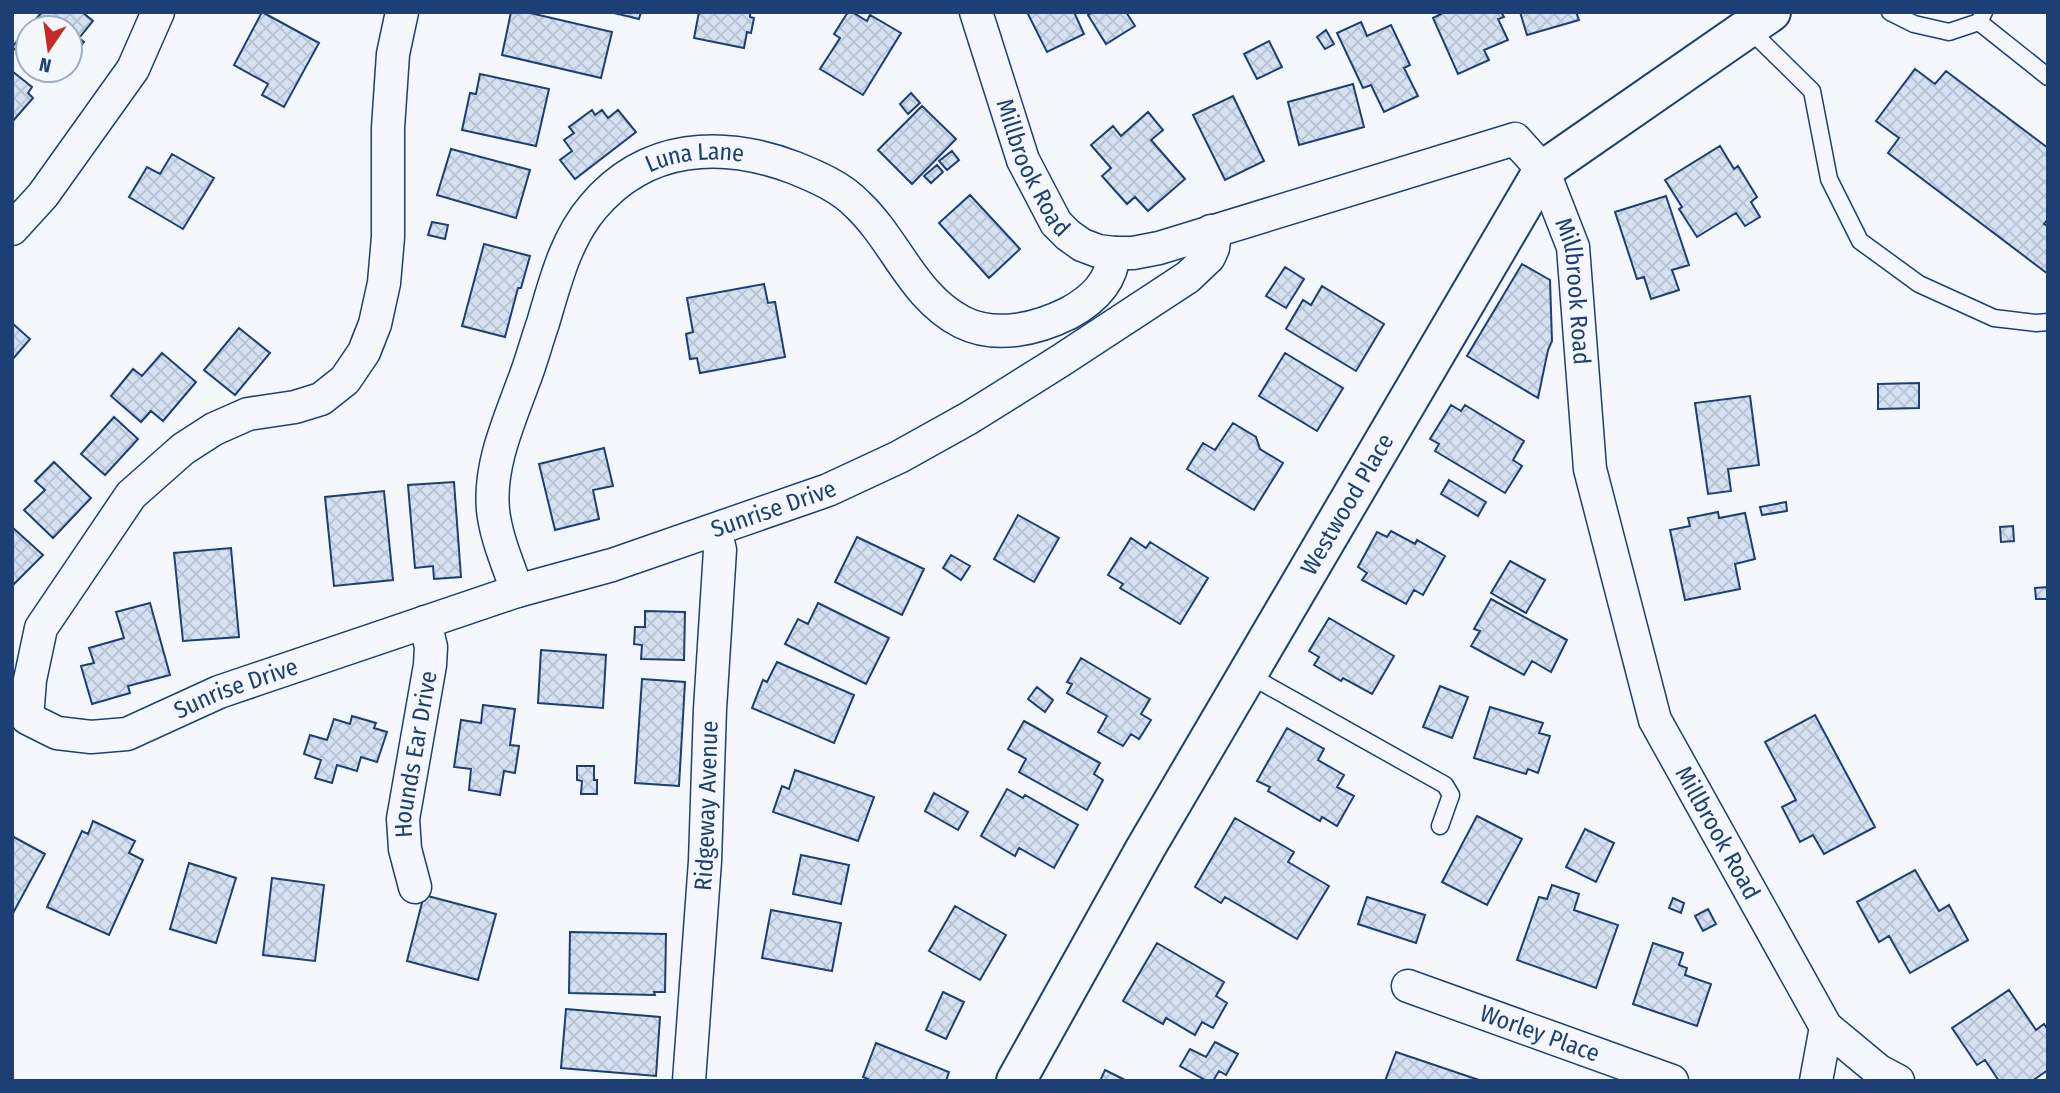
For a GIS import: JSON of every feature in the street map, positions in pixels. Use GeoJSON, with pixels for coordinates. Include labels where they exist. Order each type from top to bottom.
{"type":"FeatureCollection","features":[{"type":"Feature","properties":{"kind":"street"},"geometry":{"type":"LineString","coordinates":[[12,229],[43,195],[133,69],[158,12]]}},
{"type":"Feature","properties":{"kind":"street","name":"Sunrise Drive"},"geometry":{"type":"LineString","coordinates":[[402,12],[393,54],[388,128],[388,237],[384,283],[375,324],[365,352],[345,380],[321,399],[295,407],[248,414],[214,429],[183,449],[131,495],[41,628],[20,721],[57,733],[91,737],[127,734],[219,692],[517,591],[612,565],[828,490],[899,457],[969,418],[1188,277],[1209,257],[1214,241],[1211,231]]}},
{"type":"Feature","properties":{"kind":"street","name":"Millbrook Road"},"geometry":{"type":"LineString","coordinates":[[976,12],[1023,160],[1056,223],[1082,245],[1098,251],[1133,253],[1159,248],[1515,139],[1543,170],[1573,247],[1590,469],[1655,720],[1826,1027],[1879,1071],[1898,1081]]}},
{"type":"Feature","properties":{"kind":"street","name":"Westwood Place"},"geometry":{"type":"LineString","coordinates":[[1016,1081],[1145,849],[1543,170],[1759,20]]}},
{"type":"Feature","properties":{"kind":"street","name":"Luna Lane"},"geometry":{"type":"LineString","coordinates":[[517,591],[497,534],[493,508],[494,475],[504,434],[574,235],[591,209],[609,190],[657,159],[682,154],[733,151],[758,155],[811,174],[836,187],[857,203],[930,299],[964,323],[998,332],[1035,326],[1071,312],[1101,288],[1110,274],[1114,253]]}},
{"type":"Feature","properties":{"kind":"street","name":"Ridgeway Avenue"},"geometry":{"type":"LineString","coordinates":[[689,1081],[705,861],[710,709],[720,550],[715,530]]}},
{"type":"Feature","properties":{"kind":"street","name":"Hounds Ear Drive"},"geometry":{"type":"LineString","coordinates":[[415,887],[405,849],[403,819],[430,665],[431,647],[425,622]]}},
{"type":"Feature","properties":{"kind":"street","name":"Worley Place"},"geometry":{"type":"LineString","coordinates":[[1408,986],[1672,1081]]}},
{"type":"Feature","properties":{"kind":"street"},"geometry":{"type":"LineString","coordinates":[[1816,1081],[1826,1027]]}},
{"type":"Feature","properties":{"kind":"lane"},"geometry":{"type":"LineString","coordinates":[[1890,12],[1914,24],[1948,33],[1981,17],[2048,77]]}},
{"type":"Feature","properties":{"kind":"lane"},"geometry":{"type":"LineString","coordinates":[[1759,20],[1812,91],[1829,179],[1860,241],[1919,284],[1994,318],[2048,322]]}},
{"type":"Feature","properties":{"kind":"lane"},"geometry":{"type":"LineString","coordinates":[[1248,674],[1445,785],[1451,795],[1440,827]]}},
{"type":"Feature","properties":{"kind":"building"},"geometry":{"type":"Polygon","coordinates":[[[82,12],[93,21],[84,32],[84,14],[40,14],[82,12]]]}},
{"type":"Feature","properties":{"kind":"building"},"geometry":{"type":"Polygon","coordinates":[[[262,12],[319,43],[284,107],[262,95],[268,84],[234,65],[262,12]]]}},
{"type":"Feature","properties":{"kind":"building"},"geometry":{"type":"Polygon","coordinates":[[[511,12],[526,12],[612,32],[601,78],[502,55],[511,12]]]}},
{"type":"Feature","properties":{"kind":"building"},"geometry":{"type":"Polygon","coordinates":[[[610,12],[641,12],[639,19],[610,12]]]}},
{"type":"Feature","properties":{"kind":"building"},"geometry":{"type":"Polygon","coordinates":[[[699,12],[750,12],[750,17],[754,18],[751,33],[747,32],[744,48],[694,38],[699,12]]]}},
{"type":"Feature","properties":{"kind":"building"},"geometry":{"type":"Polygon","coordinates":[[[848,12],[867,21],[870,15],[901,33],[863,95],[820,69],[840,38],[834,34],[848,12]]]}},
{"type":"Feature","properties":{"kind":"building"},"geometry":{"type":"Polygon","coordinates":[[[1027,12],[1074,12],[1084,34],[1047,52],[1027,12]]]}},
{"type":"Feature","properties":{"kind":"building"},"geometry":{"type":"Polygon","coordinates":[[[1092,12],[1126,12],[1135,26],[1106,44],[1088,15],[1092,12]]]}},
{"type":"Feature","properties":{"kind":"building"},"geometry":{"type":"Polygon","coordinates":[[[1440,12],[1501,12],[1504,17],[1498,19],[1508,40],[1484,50],[1489,60],[1458,74],[1433,18],[1441,14],[1440,12]]]}},
{"type":"Feature","properties":{"kind":"building"},"geometry":{"type":"Polygon","coordinates":[[[1520,12],[1576,12],[1579,20],[1527,35],[1520,12]]]}},
{"type":"Feature","properties":{"kind":"building"},"geometry":{"type":"Polygon","coordinates":[[[1361,22],[1367,36],[1391,25],[1410,65],[1404,68],[1418,96],[1384,112],[1371,85],[1363,88],[1337,33],[1361,22]]]}},
{"type":"Feature","properties":{"kind":"building"},"geometry":{"type":"Polygon","coordinates":[[[1326,30],[1334,44],[1325,49],[1317,37],[1326,30]]]}},
{"type":"Feature","properties":{"kind":"building"},"geometry":{"type":"Polygon","coordinates":[[[1269,41],[1282,67],[1257,79],[1244,54],[1269,41]]]}},
{"type":"Feature","properties":{"kind":"building"},"geometry":{"type":"Polygon","coordinates":[[[1915,69],[1935,84],[1946,71],[2048,148],[2048,219],[2044,224],[2048,226],[2048,274],[1888,153],[1899,138],[1876,121],[1915,69]]]}},
{"type":"Feature","properties":{"kind":"building"},"geometry":{"type":"Polygon","coordinates":[[[12,71],[14,84],[28,84],[32,87],[28,93],[33,98],[12,122],[12,71]]]}},
{"type":"Feature","properties":{"kind":"building"},"geometry":{"type":"Polygon","coordinates":[[[480,74],[549,89],[536,146],[462,130],[470,93],[476,94],[480,74]]]}},
{"type":"Feature","properties":{"kind":"building"},"geometry":{"type":"Polygon","coordinates":[[[1353,84],[1364,127],[1299,145],[1288,102],[1353,84]]]}},
{"type":"Feature","properties":{"kind":"building"},"geometry":{"type":"Polygon","coordinates":[[[911,93],[920,103],[908,114],[900,104],[911,93]]]}},
{"type":"Feature","properties":{"kind":"building"},"geometry":{"type":"Polygon","coordinates":[[[1233,96],[1264,161],[1225,180],[1193,115],[1233,96]]]}},
{"type":"Feature","properties":{"kind":"building"},"geometry":{"type":"Polygon","coordinates":[[[922,106],[956,139],[912,184],[878,150],[922,106]]]}},
{"type":"Feature","properties":{"kind":"building"},"geometry":{"type":"Polygon","coordinates":[[[592,110],[595,115],[602,110],[608,118],[618,110],[636,132],[575,179],[560,160],[572,151],[564,140],[574,133],[569,127],[592,110]]]}},
{"type":"Feature","properties":{"kind":"building"},"geometry":{"type":"Polygon","coordinates":[[[1148,112],[1163,130],[1151,140],[1185,179],[1148,211],[1135,197],[1127,204],[1102,176],[1111,168],[1091,145],[1113,126],[1121,136],[1148,112]]]}},
{"type":"Feature","properties":{"kind":"building"},"geometry":{"type":"Polygon","coordinates":[[[1720,146],[1734,169],[1738,166],[1757,197],[1751,202],[1760,217],[1745,226],[1736,213],[1697,237],[1665,180],[1720,146]]]}},
{"type":"Feature","properties":{"kind":"building"},"geometry":{"type":"Polygon","coordinates":[[[451,149],[530,170],[516,218],[437,195],[451,149]]]}},
{"type":"Feature","properties":{"kind":"building"},"geometry":{"type":"Polygon","coordinates":[[[952,151],[959,160],[947,170],[939,161],[952,151]]]}},
{"type":"Feature","properties":{"kind":"building"},"geometry":{"type":"Polygon","coordinates":[[[172,154],[214,178],[183,229],[129,197],[147,167],[160,174],[172,154]]]}},
{"type":"Feature","properties":{"kind":"building"},"geometry":{"type":"Polygon","coordinates":[[[937,165],[943,172],[931,183],[924,176],[937,165]]]}},
{"type":"Feature","properties":{"kind":"building"},"geometry":{"type":"Polygon","coordinates":[[[970,195],[1020,249],[989,278],[939,223],[970,195]]]}},
{"type":"Feature","properties":{"kind":"building"},"geometry":{"type":"Polygon","coordinates":[[[1666,196],[1689,265],[1672,270],[1679,290],[1651,299],[1644,277],[1637,279],[1615,212],[1666,196]]]}},
{"type":"Feature","properties":{"kind":"building"},"geometry":{"type":"Polygon","coordinates":[[[432,222],[448,225],[445,239],[428,235],[432,222]]]}},
{"type":"Feature","properties":{"kind":"building"},"geometry":{"type":"Polygon","coordinates":[[[484,244],[530,256],[505,337],[462,326],[484,244]]]}},
{"type":"Feature","properties":{"kind":"building"},"geometry":{"type":"Polygon","coordinates":[[[1522,264],[1550,280],[1552,341],[1538,398],[1467,356],[1522,264]]]}},
{"type":"Feature","properties":{"kind":"building"},"geometry":{"type":"Polygon","coordinates":[[[1285,267],[1304,279],[1286,308],[1266,296],[1285,267]]]}},
{"type":"Feature","properties":{"kind":"building"},"geometry":{"type":"Polygon","coordinates":[[[764,284],[768,303],[775,302],[785,357],[700,373],[697,358],[690,359],[686,334],[693,332],[687,298],[764,284]]]}},
{"type":"Feature","properties":{"kind":"building"},"geometry":{"type":"Polygon","coordinates":[[[1322,286],[1384,324],[1356,371],[1286,329],[1303,300],[1311,305],[1322,286]]]}},
{"type":"Feature","properties":{"kind":"building"},"geometry":{"type":"Polygon","coordinates":[[[12,323],[30,339],[12,360],[12,323]]]}},
{"type":"Feature","properties":{"kind":"building"},"geometry":{"type":"Polygon","coordinates":[[[239,328],[270,353],[235,395],[204,370],[239,328]]]}},
{"type":"Feature","properties":{"kind":"building"},"geometry":{"type":"Polygon","coordinates":[[[162,353],[196,382],[163,421],[151,411],[141,422],[111,396],[133,369],[142,376],[162,353]]]}},
{"type":"Feature","properties":{"kind":"building"},"geometry":{"type":"Polygon","coordinates":[[[1285,353],[1343,388],[1317,431],[1259,396],[1285,353]]]}},
{"type":"Feature","properties":{"kind":"building"},"geometry":{"type":"Polygon","coordinates":[[[1919,383],[1919,408],[1878,409],[1878,384],[1919,383]]]}},
{"type":"Feature","properties":{"kind":"building"},"geometry":{"type":"Polygon","coordinates":[[[1750,396],[1759,465],[1728,469],[1731,491],[1708,494],[1695,403],[1750,396]]]}},
{"type":"Feature","properties":{"kind":"building"},"geometry":{"type":"Polygon","coordinates":[[[1451,405],[1461,411],[1465,405],[1524,441],[1513,460],[1522,466],[1505,493],[1435,451],[1439,444],[1430,439],[1451,405]]]}},
{"type":"Feature","properties":{"kind":"building"},"geometry":{"type":"Polygon","coordinates":[[[114,417],[138,439],[105,475],[81,454],[114,417]]]}},
{"type":"Feature","properties":{"kind":"building"},"geometry":{"type":"Polygon","coordinates":[[[1233,423],[1256,437],[1260,449],[1283,463],[1254,510],[1187,469],[1203,443],[1215,450],[1233,423]]]}},
{"type":"Feature","properties":{"kind":"building"},"geometry":{"type":"Polygon","coordinates":[[[604,448],[613,486],[593,490],[599,519],[555,530],[539,464],[604,448]]]}},
{"type":"Feature","properties":{"kind":"building"},"geometry":{"type":"Polygon","coordinates":[[[54,462],[91,498],[53,538],[24,510],[45,490],[35,481],[54,462]]]}},
{"type":"Feature","properties":{"kind":"building"},"geometry":{"type":"Polygon","coordinates":[[[1449,480],[1486,502],[1478,516],[1441,494],[1449,480]]]}},
{"type":"Feature","properties":{"kind":"building"},"geometry":{"type":"Polygon","coordinates":[[[454,482],[461,577],[434,579],[433,566],[415,568],[408,485],[454,482]]]}},
{"type":"Feature","properties":{"kind":"building"},"geometry":{"type":"Polygon","coordinates":[[[384,491],[393,580],[334,586],[325,497],[384,491]]]}},
{"type":"Feature","properties":{"kind":"building"},"geometry":{"type":"Polygon","coordinates":[[[1786,502],[1787,511],[1762,515],[1760,507],[1786,502]]]}},
{"type":"Feature","properties":{"kind":"building"},"geometry":{"type":"Polygon","coordinates":[[[1718,512],[1719,518],[1745,513],[1755,559],[1735,564],[1740,589],[1685,600],[1670,530],[1690,526],[1688,518],[1718,512]]]}},
{"type":"Feature","properties":{"kind":"building"},"geometry":{"type":"Polygon","coordinates":[[[1018,515],[1059,538],[1034,582],[994,559],[1018,515]]]}},
{"type":"Feature","properties":{"kind":"building"},"geometry":{"type":"Polygon","coordinates":[[[2013,526],[2014,541],[2001,542],[2000,527],[2013,526]]]}},
{"type":"Feature","properties":{"kind":"building"},"geometry":{"type":"Polygon","coordinates":[[[12,527],[43,555],[12,586],[12,527]]]}},
{"type":"Feature","properties":{"kind":"building"},"geometry":{"type":"Polygon","coordinates":[[[1391,531],[1415,544],[1417,540],[1445,556],[1423,595],[1414,590],[1406,604],[1362,580],[1367,573],[1358,567],[1377,532],[1387,537],[1391,531]]]}},
{"type":"Feature","properties":{"kind":"building"},"geometry":{"type":"Polygon","coordinates":[[[857,537],[924,569],[902,615],[835,582],[857,537]]]}},
{"type":"Feature","properties":{"kind":"building"},"geometry":{"type":"Polygon","coordinates":[[[1131,538],[1146,548],[1150,542],[1208,578],[1180,624],[1120,588],[1123,584],[1108,575],[1131,538]]]}},
{"type":"Feature","properties":{"kind":"building"},"geometry":{"type":"Polygon","coordinates":[[[231,548],[239,637],[183,641],[174,553],[231,548]]]}},
{"type":"Feature","properties":{"kind":"building"},"geometry":{"type":"Polygon","coordinates":[[[951,555],[970,566],[961,580],[943,568],[951,555]]]}},
{"type":"Feature","properties":{"kind":"building"},"geometry":{"type":"Polygon","coordinates":[[[1510,561],[1545,580],[1526,613],[1491,593],[1510,561]]]}},
{"type":"Feature","properties":{"kind":"building"},"geometry":{"type":"Polygon","coordinates":[[[2048,587],[2048,599],[2036,599],[2035,588],[2048,587]]]}},
{"type":"Feature","properties":{"kind":"building"},"geometry":{"type":"Polygon","coordinates":[[[1491,599],[1567,640],[1551,672],[1532,661],[1524,675],[1471,646],[1480,631],[1474,629],[1491,599]]]}},
{"type":"Feature","properties":{"kind":"building"},"geometry":{"type":"Polygon","coordinates":[[[150,603],[170,675],[128,686],[130,693],[92,704],[81,666],[94,663],[89,648],[124,638],[116,612],[150,603]]]}},
{"type":"Feature","properties":{"kind":"building"},"geometry":{"type":"Polygon","coordinates":[[[818,603],[889,638],[866,684],[785,644],[798,619],[808,624],[818,603]]]}},
{"type":"Feature","properties":{"kind":"building"},"geometry":{"type":"Polygon","coordinates":[[[645,611],[685,612],[684,660],[641,659],[642,645],[634,644],[635,627],[645,627],[645,611]]]}},
{"type":"Feature","properties":{"kind":"building"},"geometry":{"type":"Polygon","coordinates":[[[1329,618],[1394,656],[1372,694],[1343,678],[1341,681],[1314,665],[1319,657],[1309,651],[1329,618]]]}},
{"type":"Feature","properties":{"kind":"building"},"geometry":{"type":"Polygon","coordinates":[[[541,650],[606,655],[603,708],[538,703],[541,650]]]}},
{"type":"Feature","properties":{"kind":"building"},"geometry":{"type":"Polygon","coordinates":[[[1081,658],[1150,699],[1141,714],[1151,720],[1139,739],[1131,734],[1123,746],[1098,732],[1107,716],[1067,693],[1072,684],[1067,682],[1081,658]]]}},
{"type":"Feature","properties":{"kind":"building"},"geometry":{"type":"Polygon","coordinates":[[[777,662],[854,695],[834,743],[752,708],[763,680],[767,682],[777,662]]]}},
{"type":"Feature","properties":{"kind":"building"},"geometry":{"type":"Polygon","coordinates":[[[642,679],[685,682],[679,786],[635,783],[642,679]]]}},
{"type":"Feature","properties":{"kind":"building"},"geometry":{"type":"Polygon","coordinates":[[[1440,686],[1468,697],[1452,738],[1423,727],[1440,686]]]}},
{"type":"Feature","properties":{"kind":"building"},"geometry":{"type":"Polygon","coordinates":[[[1037,687],[1053,700],[1045,712],[1028,699],[1037,687]]]}},
{"type":"Feature","properties":{"kind":"building"},"geometry":{"type":"Polygon","coordinates":[[[483,705],[515,709],[510,745],[519,746],[515,773],[504,771],[500,795],[469,790],[471,769],[454,767],[461,720],[481,723],[483,705]]]}},
{"type":"Feature","properties":{"kind":"building"},"geometry":{"type":"Polygon","coordinates":[[[1490,707],[1543,723],[1539,733],[1550,736],[1538,773],[1528,769],[1526,774],[1474,758],[1490,707]]]}},
{"type":"Feature","properties":{"kind":"building"},"geometry":{"type":"Polygon","coordinates":[[[1815,715],[1875,827],[1824,854],[1813,835],[1800,842],[1782,807],[1796,800],[1765,742],[1815,715]]]}},
{"type":"Feature","properties":{"kind":"building"},"geometry":{"type":"Polygon","coordinates":[[[352,716],[376,723],[374,728],[387,732],[377,762],[361,757],[357,771],[337,765],[332,783],[315,778],[321,760],[304,754],[310,735],[327,740],[334,719],[350,724],[352,716]]]}},
{"type":"Feature","properties":{"kind":"building"},"geometry":{"type":"Polygon","coordinates":[[[1024,721],[1100,763],[1094,774],[1103,780],[1087,810],[1019,772],[1026,759],[1008,749],[1024,721]]]}},
{"type":"Feature","properties":{"kind":"building"},"geometry":{"type":"Polygon","coordinates":[[[1287,728],[1324,749],[1318,760],[1344,775],[1337,787],[1354,796],[1337,826],[1322,817],[1320,821],[1268,791],[1270,787],[1257,781],[1287,728]]]}},
{"type":"Feature","properties":{"kind":"building"},"geometry":{"type":"Polygon","coordinates":[[[577,766],[594,766],[597,794],[581,794],[582,781],[577,780],[577,766]]]}},
{"type":"Feature","properties":{"kind":"building"},"geometry":{"type":"Polygon","coordinates":[[[795,770],[874,797],[858,841],[773,812],[782,786],[789,789],[795,770]]]}},
{"type":"Feature","properties":{"kind":"building"},"geometry":{"type":"Polygon","coordinates":[[[1007,789],[1023,798],[1025,795],[1078,825],[1054,868],[1019,848],[1015,856],[981,836],[1007,789]]]}},
{"type":"Feature","properties":{"kind":"building"},"geometry":{"type":"Polygon","coordinates":[[[934,793],[968,812],[958,830],[925,811],[934,793]]]}},
{"type":"Feature","properties":{"kind":"building"},"geometry":{"type":"Polygon","coordinates":[[[1477,816],[1522,839],[1487,905],[1442,882],[1477,816]]]}},
{"type":"Feature","properties":{"kind":"building"},"geometry":{"type":"Polygon","coordinates":[[[1235,818],[1294,852],[1288,862],[1329,886],[1297,939],[1225,897],[1221,903],[1195,887],[1235,818]]]}},
{"type":"Feature","properties":{"kind":"building"},"geometry":{"type":"Polygon","coordinates":[[[93,821],[135,841],[129,853],[143,860],[109,935],[47,907],[82,831],[88,834],[93,821]]]}},
{"type":"Feature","properties":{"kind":"building"},"geometry":{"type":"Polygon","coordinates":[[[1585,829],[1614,843],[1596,882],[1566,867],[1585,829]]]}},
{"type":"Feature","properties":{"kind":"building"},"geometry":{"type":"Polygon","coordinates":[[[12,836],[45,854],[12,915],[12,836]]]}},
{"type":"Feature","properties":{"kind":"building"},"geometry":{"type":"Polygon","coordinates":[[[801,855],[849,865],[841,904],[793,894],[801,855]]]}},
{"type":"Feature","properties":{"kind":"building"},"geometry":{"type":"Polygon","coordinates":[[[189,863],[236,878],[216,943],[170,929],[189,863]]]}},
{"type":"Feature","properties":{"kind":"building"},"geometry":{"type":"Polygon","coordinates":[[[1915,870],[1939,911],[1949,905],[1968,940],[1910,973],[1889,936],[1879,942],[1857,902],[1915,870]]]}},
{"type":"Feature","properties":{"kind":"building"},"geometry":{"type":"Polygon","coordinates":[[[272,878],[324,885],[315,961],[263,955],[272,878]]]}},
{"type":"Feature","properties":{"kind":"building"},"geometry":{"type":"Polygon","coordinates":[[[1552,885],[1579,894],[1574,910],[1618,925],[1596,988],[1517,960],[1539,897],[1547,899],[1552,885]]]}},
{"type":"Feature","properties":{"kind":"building"},"geometry":{"type":"Polygon","coordinates":[[[424,895],[496,914],[478,980],[407,961],[424,895]]]}},
{"type":"Feature","properties":{"kind":"building"},"geometry":{"type":"Polygon","coordinates":[[[1367,897],[1425,915],[1416,943],[1358,924],[1367,897]]]}},
{"type":"Feature","properties":{"kind":"building"},"geometry":{"type":"Polygon","coordinates":[[[1673,898],[1684,903],[1681,913],[1669,908],[1673,898]]]}},
{"type":"Feature","properties":{"kind":"building"},"geometry":{"type":"Polygon","coordinates":[[[955,906],[1006,935],[980,980],[929,951],[955,906]]]}},
{"type":"Feature","properties":{"kind":"building"},"geometry":{"type":"Polygon","coordinates":[[[1708,909],[1716,924],[1703,931],[1695,916],[1708,909]]]}},
{"type":"Feature","properties":{"kind":"building"},"geometry":{"type":"Polygon","coordinates":[[[771,910],[841,923],[832,971],[762,958],[771,910]]]}},
{"type":"Feature","properties":{"kind":"building"},"geometry":{"type":"Polygon","coordinates":[[[570,932],[666,934],[665,992],[654,992],[655,995],[569,993],[570,932]]]}},
{"type":"Feature","properties":{"kind":"building"},"geometry":{"type":"Polygon","coordinates":[[[1157,943],[1224,982],[1216,996],[1227,1003],[1213,1028],[1202,1022],[1195,1035],[1166,1018],[1163,1024],[1123,1001],[1157,943]]]}},
{"type":"Feature","properties":{"kind":"building"},"geometry":{"type":"Polygon","coordinates":[[[1653,943],[1683,953],[1679,965],[1687,968],[1685,975],[1711,984],[1697,1026],[1633,1004],[1653,943]]]}},
{"type":"Feature","properties":{"kind":"building"},"geometry":{"type":"Polygon","coordinates":[[[2009,990],[2036,1030],[2044,1024],[2048,1030],[2048,1070],[2032,1081],[1999,1081],[1985,1060],[1977,1065],[1952,1028],[2009,990]]]}},
{"type":"Feature","properties":{"kind":"building"},"geometry":{"type":"Polygon","coordinates":[[[943,992],[964,1002],[946,1039],[926,1030],[943,992]]]}},
{"type":"Feature","properties":{"kind":"building"},"geometry":{"type":"Polygon","coordinates":[[[566,1009],[660,1017],[656,1076],[561,1068],[566,1009]]]}},
{"type":"Feature","properties":{"kind":"building"},"geometry":{"type":"Polygon","coordinates":[[[1215,1042],[1238,1054],[1226,1075],[1219,1071],[1213,1081],[1207,1081],[1180,1066],[1190,1049],[1206,1057],[1215,1042]]]}},
{"type":"Feature","properties":{"kind":"building"},"geometry":{"type":"Polygon","coordinates":[[[876,1043],[949,1072],[946,1081],[872,1081],[863,1077],[876,1043]]]}},
{"type":"Feature","properties":{"kind":"building"},"geometry":{"type":"Polygon","coordinates":[[[1396,1052],[1479,1080],[1385,1081],[1396,1052]]]}},
{"type":"Feature","properties":{"kind":"building"},"geometry":{"type":"Polygon","coordinates":[[[1105,1070],[1127,1081],[1100,1081],[1105,1070]]]}}]}
